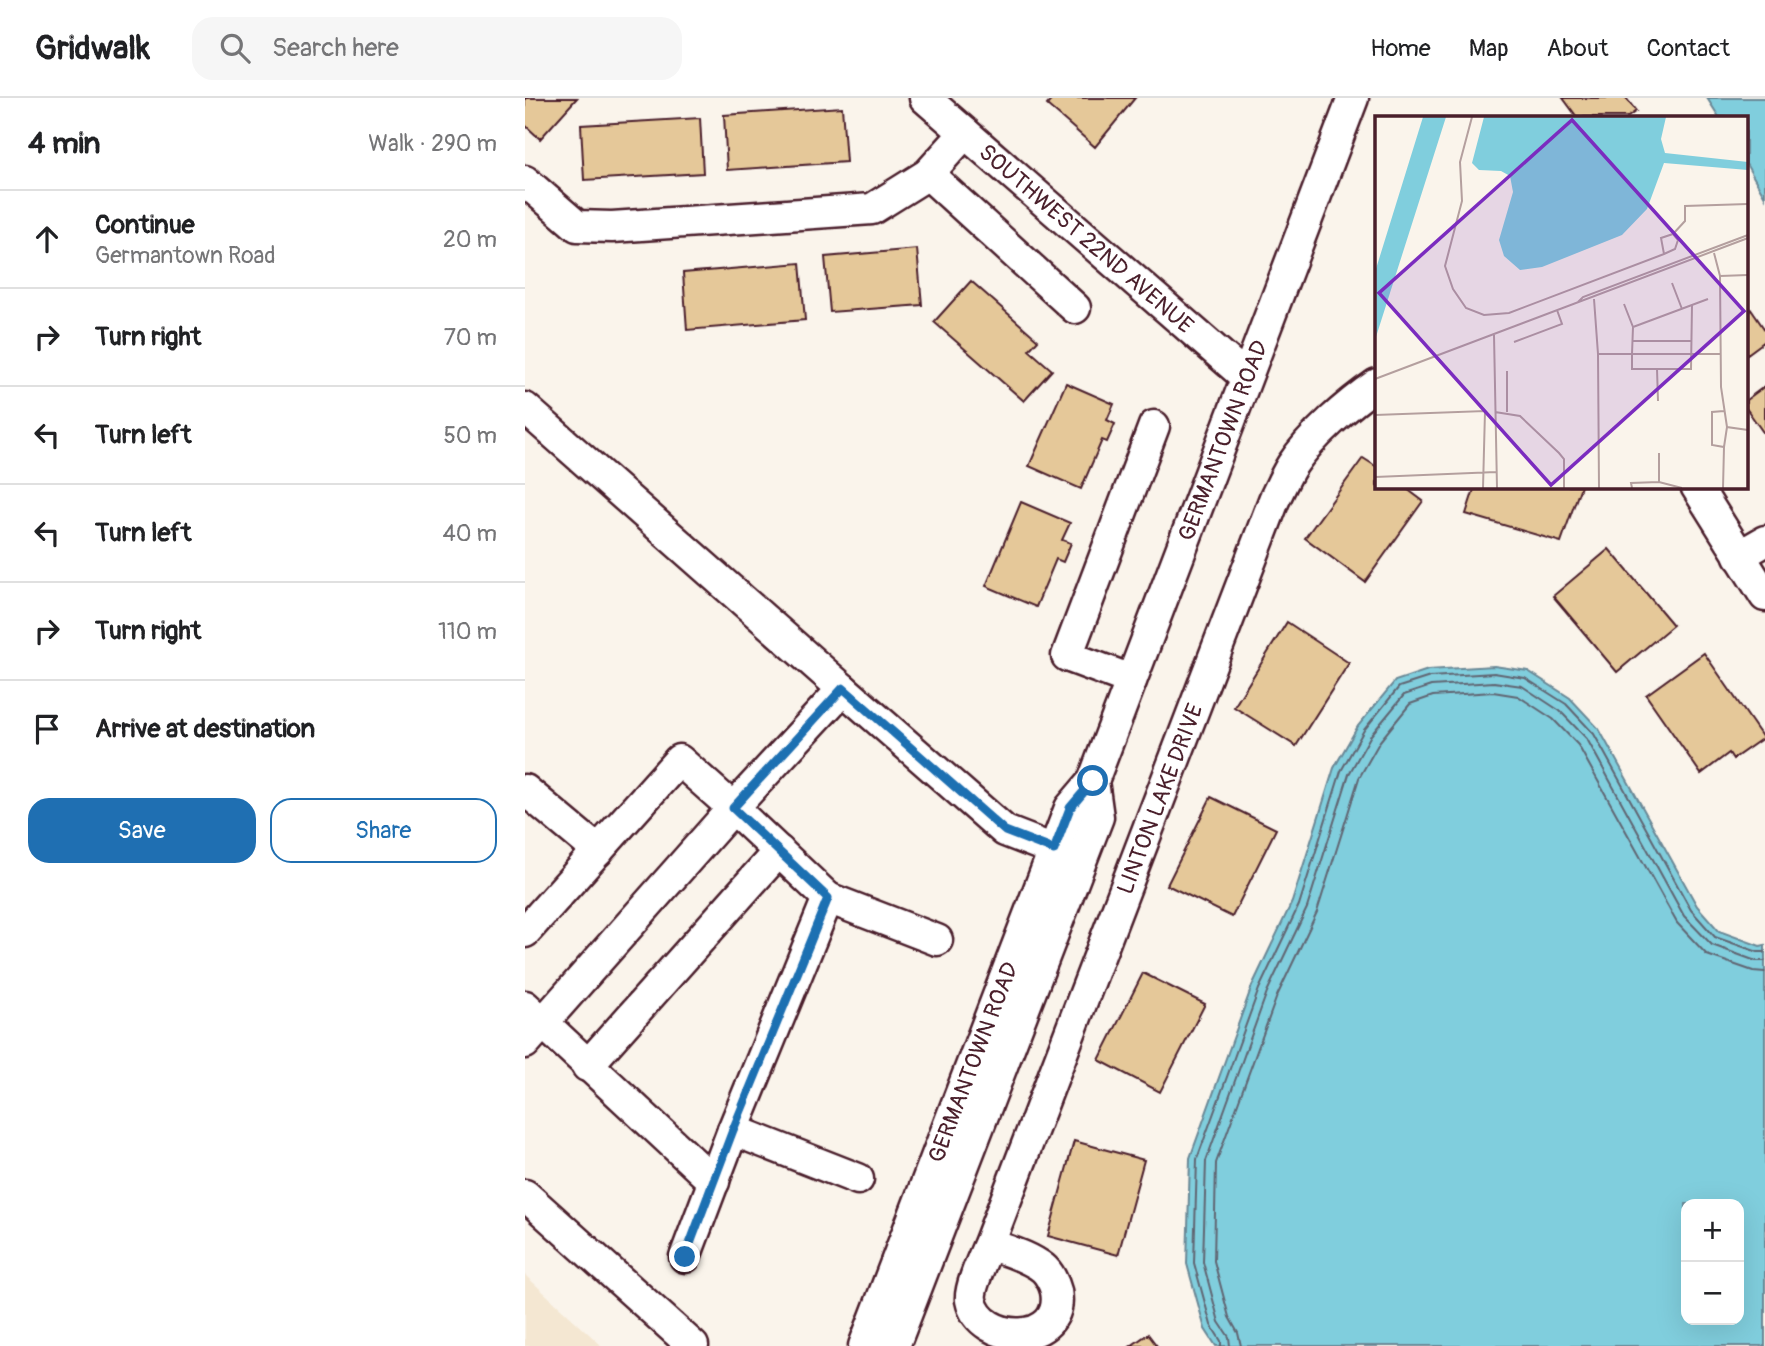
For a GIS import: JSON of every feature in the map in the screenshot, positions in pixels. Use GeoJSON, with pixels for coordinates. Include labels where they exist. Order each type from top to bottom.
{"type":"FeatureCollection","features":[{"type":"Feature","properties":{"kind":"street","name":"SOUTHWEST 22ND AVENUE"},"geometry":{"type":"LineString","coordinates":[[925,98],[1246,377]]}},
{"type":"Feature","properties":{"kind":"street","name":"GERMANTOWN ROAD"},"geometry":{"type":"LineString","coordinates":[[864,1346],[1070,808],[1093,781],[1353,98]]}},
{"type":"Feature","properties":{"kind":"street"},"geometry":{"type":"LineString","coordinates":[[525,181],[577,226],[612,227],[872,209],[928,174],[965,133]]}},
{"type":"Feature","properties":{"kind":"street"},"geometry":{"type":"LineString","coordinates":[[928,174],[1075,309]]}},
{"type":"Feature","properties":{"kind":"street","name":"LINTON LAKE DRIVE"},"geometry":{"type":"LineString","coordinates":[[989,1244],[1029,1259],[1045,1269],[1054,1284],[1058,1301],[1054,1318],[1029,1344],[1003,1342],[981,1329],[970,1298],[989,1244],[1274,500],[1291,466],[1303,451],[1349,405],[1375,386]]}},
{"type":"Feature","properties":{"kind":"street"},"geometry":{"type":"LineString","coordinates":[[525,408],[1005,831],[1054,850],[1064,861],[1064,875],[1052,913],[989,1076],[994,1085]]}},
{"type":"Feature","properties":{"kind":"street"},"geometry":{"type":"LineString","coordinates":[[1131,680],[1067,656],[1154,426]]}},
{"type":"Feature","properties":{"kind":"street"},"geometry":{"type":"LineString","coordinates":[[1697,488],[1765,596]]}},
{"type":"Feature","properties":{"kind":"street"},"geometry":{"type":"LineString","coordinates":[[1739,556],[1765,541]]}},
{"type":"Feature","properties":{"kind":"street"},"geometry":{"type":"LineString","coordinates":[[714,1182],[587,1066],[531,1024],[843,688]]}},
{"type":"Feature","properties":{"kind":"street"},"geometry":{"type":"LineString","coordinates":[[525,932],[679,760],[828,898],[937,940]]}},
{"type":"Feature","properties":{"kind":"street","name":"GERMANTOWN ROAD"},"geometry":{"type":"LineString","coordinates":[[894,1346],[1098,817],[1093,781]]}},
{"type":"Feature","properties":{"kind":"street"},"geometry":{"type":"LineString","coordinates":[[525,790],[597,851]]}},
{"type":"Feature","properties":{"kind":"street"},"geometry":{"type":"LineString","coordinates":[[587,1066],[779,851]]}},
{"type":"Feature","properties":{"kind":"street"},"geometry":{"type":"LineString","coordinates":[[685,1257],[733,1130],[828,898]]}},
{"type":"Feature","properties":{"kind":"street"},"geometry":{"type":"LineString","coordinates":[[733,1130],[858,1179]]}},
{"type":"Feature","properties":{"kind":"street"},"geometry":{"type":"LineString","coordinates":[[525,1195],[693,1346]]}},
{"type":"Feature","properties":{"kind":"shaded area"},"geometry":{"type":"Polygon","coordinates":[[[525,1275],[602,1346],[525,1346],[525,1275]]]}},
{"type":"Feature","properties":{"kind":"water"},"geometry":{"type":"Polygon","coordinates":[[[1707,98],[1765,98],[1765,197],[1747,166],[1747,116],[1718,116],[1707,98]]]}},
{"type":"Feature","properties":{"kind":"water"},"geometry":{"type":"Polygon","coordinates":[[[1494,666],[1528,671],[1570,698],[1599,729],[1697,906],[1719,931],[1760,946],[1765,945],[1765,1346],[1216,1346],[1205,1329],[1187,1264],[1190,1158],[1252,986],[1292,902],[1334,768],[1358,726],[1395,681],[1428,670],[1494,666]]]}},
{"type":"Feature","properties":{"kind":"building"},"geometry":{"type":"Polygon","coordinates":[[[525,98],[577,98],[540,139],[525,125],[525,98]]]}},
{"type":"Feature","properties":{"kind":"building"},"geometry":{"type":"Polygon","coordinates":[[[1053,98],[1135,98],[1095,147],[1047,105],[1053,98]]]}},
{"type":"Feature","properties":{"kind":"building"},"geometry":{"type":"Polygon","coordinates":[[[1563,98],[1626,98],[1636,111],[1629,116],[1576,116],[1563,98]]]}},
{"type":"Feature","properties":{"kind":"building"},"geometry":{"type":"Polygon","coordinates":[[[842,107],[846,162],[727,170],[724,115],[842,107]]]}},
{"type":"Feature","properties":{"kind":"building"},"geometry":{"type":"Polygon","coordinates":[[[700,118],[703,173],[584,180],[581,125],[700,118]]]}},
{"type":"Feature","properties":{"kind":"building"},"geometry":{"type":"Polygon","coordinates":[[[917,249],[922,305],[830,312],[825,257],[917,249]]]}},
{"type":"Feature","properties":{"kind":"building"},"geometry":{"type":"Polygon","coordinates":[[[800,263],[805,320],[687,330],[683,273],[800,263]]]}},
{"type":"Feature","properties":{"kind":"building"},"geometry":{"type":"Polygon","coordinates":[[[971,281],[1038,340],[1029,350],[1052,370],[1024,401],[934,322],[971,281]]]}},
{"type":"Feature","properties":{"kind":"building"},"geometry":{"type":"Polygon","coordinates":[[[1747,303],[1765,330],[1765,341],[1747,354],[1747,303]]]}},
{"type":"Feature","properties":{"kind":"building"},"geometry":{"type":"Polygon","coordinates":[[[1066,383],[1114,404],[1107,420],[1115,424],[1107,442],[1102,440],[1081,489],[1029,466],[1066,383]]]}},
{"type":"Feature","properties":{"kind":"building"},"geometry":{"type":"Polygon","coordinates":[[[1765,386],[1765,435],[1747,409],[1747,399],[1765,386]]]}},
{"type":"Feature","properties":{"kind":"building"},"geometry":{"type":"Polygon","coordinates":[[[1363,458],[1375,466],[1375,488],[1406,488],[1423,501],[1365,582],[1305,538],[1363,458]]]}},
{"type":"Feature","properties":{"kind":"building"},"geometry":{"type":"Polygon","coordinates":[[[1474,488],[1580,488],[1561,542],[1466,514],[1474,488]]]}},
{"type":"Feature","properties":{"kind":"building"},"geometry":{"type":"Polygon","coordinates":[[[1021,502],[1070,523],[1062,540],[1071,543],[1063,562],[1056,559],[1036,607],[986,586],[1021,502]]]}},
{"type":"Feature","properties":{"kind":"building"},"geometry":{"type":"Polygon","coordinates":[[[1609,549],[1673,625],[1617,672],[1553,596],[1609,549]]]}},
{"type":"Feature","properties":{"kind":"building"},"geometry":{"type":"Polygon","coordinates":[[[1287,622],[1349,663],[1296,746],[1234,707],[1287,622]]]}},
{"type":"Feature","properties":{"kind":"building"},"geometry":{"type":"Polygon","coordinates":[[[1704,653],[1763,738],[1733,759],[1729,753],[1701,774],[1646,695],[1704,653]]]}},
{"type":"Feature","properties":{"kind":"building"},"geometry":{"type":"Polygon","coordinates":[[[1211,797],[1276,829],[1232,917],[1167,885],[1211,797]]]}},
{"type":"Feature","properties":{"kind":"building"},"geometry":{"type":"Polygon","coordinates":[[[1143,973],[1205,1004],[1160,1092],[1099,1060],[1143,973]]]}},
{"type":"Feature","properties":{"kind":"building"},"geometry":{"type":"Polygon","coordinates":[[[1074,1141],[1144,1160],[1118,1255],[1048,1236],[1074,1141]]]}},
{"type":"Feature","properties":{"kind":"building"},"geometry":{"type":"Polygon","coordinates":[[[1148,1334],[1157,1346],[1131,1346],[1148,1334]]]}},
{"type":"Feature","properties":{"kind":"route"},"geometry":{"type":"LineString","coordinates":[[685,1257],[733,1130],[828,898],[733,808],[843,688],[1005,831],[1054,850],[1070,808],[1093,781]]}}]}
